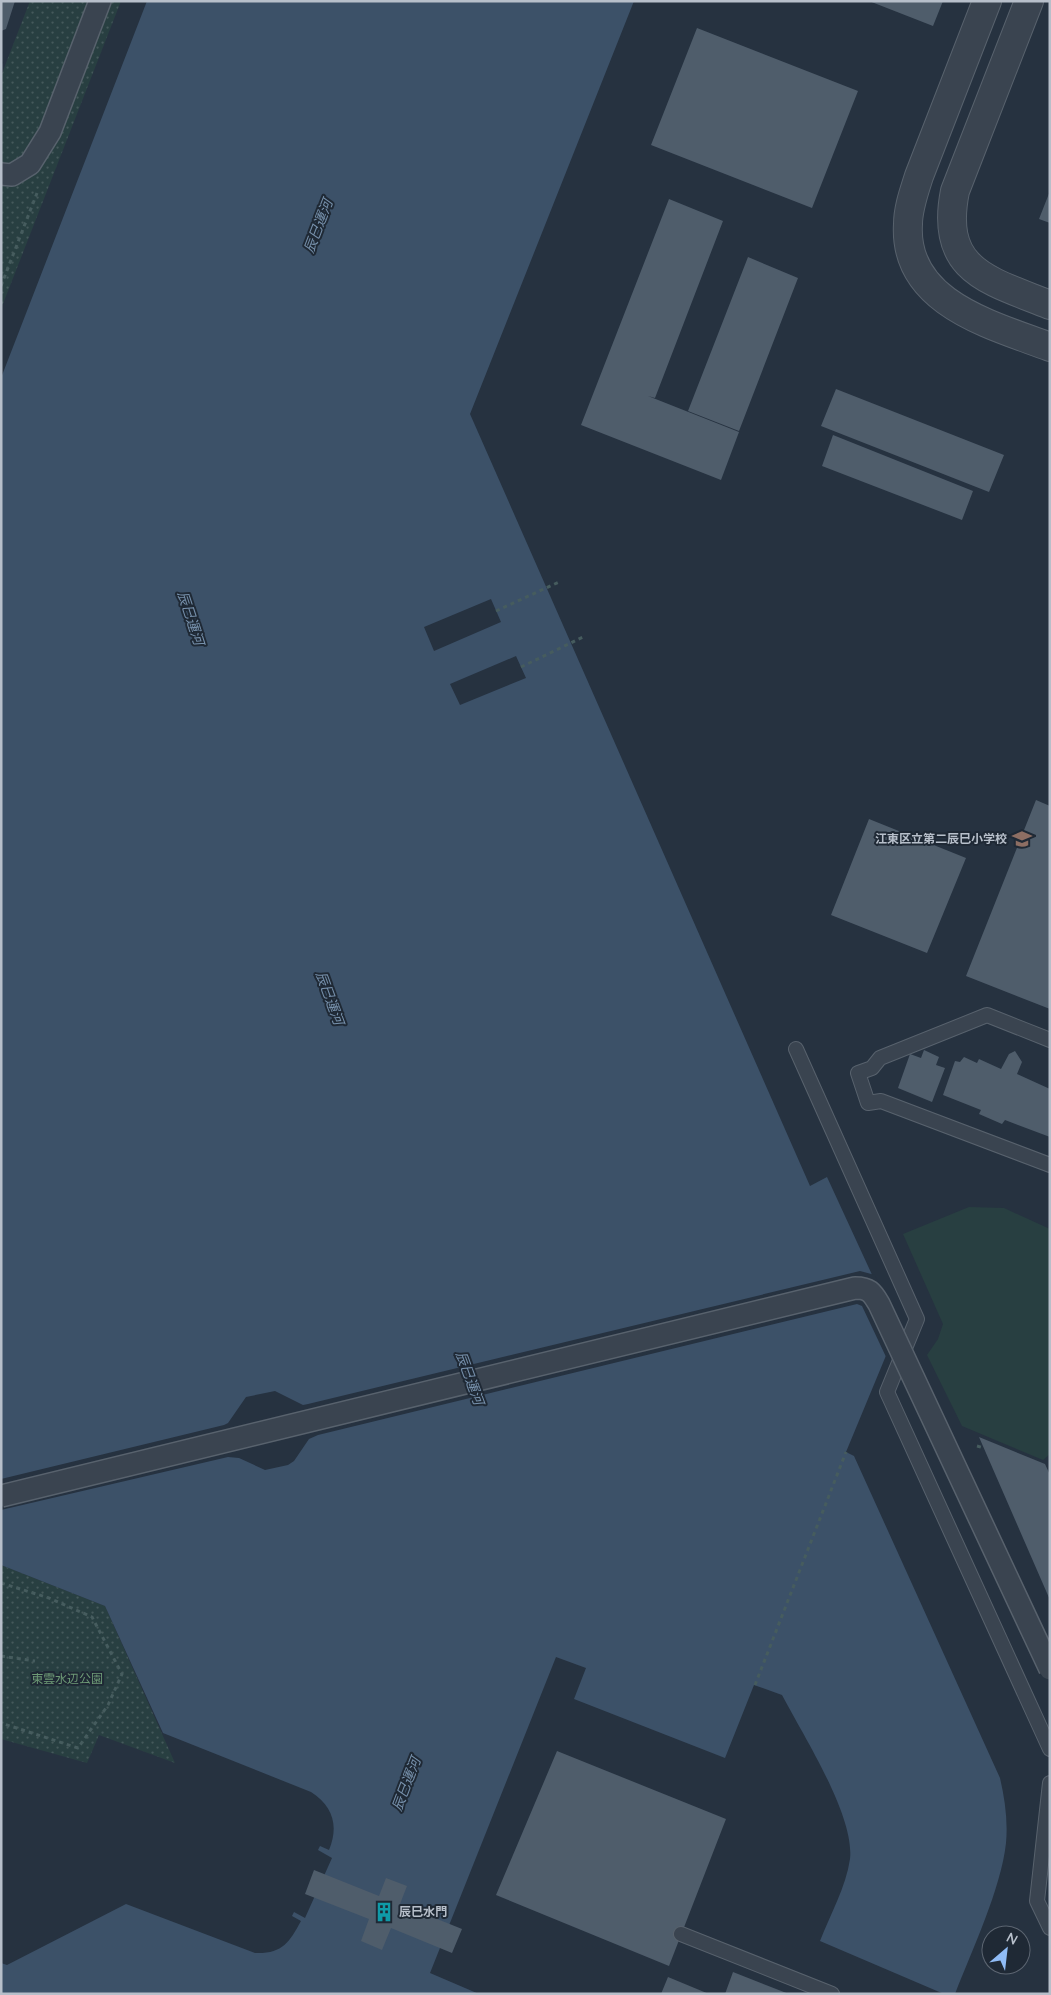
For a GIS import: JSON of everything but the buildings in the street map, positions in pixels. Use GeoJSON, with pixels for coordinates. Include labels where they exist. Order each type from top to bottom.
{"type":"FeatureCollection","features":[{"type":"Feature","properties":{"kind":"street"},"geometry":{"type":"LineString","coordinates":[[1,174],[12,176],[30,164],[50,132],[100,1]]}},
{"type":"Feature","properties":{"kind":"street"},"geometry":{"type":"LineString","coordinates":[[987,1],[919,176],[911,203],[908,225],[909,247],[917,268],[930,287],[949,304],[980,320],[1050,347]]}},
{"type":"Feature","properties":{"kind":"street"},"geometry":{"type":"LineString","coordinates":[[1029,1],[955,191],[950,214],[952,232],[961,255],[980,277],[1050,304]]}},
{"type":"Feature","properties":{"kind":"street"},"geometry":{"type":"LineString","coordinates":[[1,1496],[855,1288],[866,1288],[872,1292],[879,1304],[1050,1669]]}},
{"type":"Feature","properties":{"kind":"lane"},"geometry":{"type":"LineString","coordinates":[[1050,1040],[987,1015],[880,1058],[872,1068],[858,1074],[868,1103],[880,1101],[1050,1165]]}},
{"type":"Feature","properties":{"kind":"lane"},"geometry":{"type":"LineString","coordinates":[[796,1049],[917,1319],[887,1392],[1050,1749]]}},
{"type":"Feature","properties":{"kind":"lane"},"geometry":{"type":"LineString","coordinates":[[1050,1782],[1037,1901],[1050,1928]]}},
{"type":"Feature","properties":{"kind":"lane"},"geometry":{"type":"LineString","coordinates":[[681,1934],[832,1994]]}},
{"type":"Feature","properties":{"kind":"path"},"geometry":{"type":"LineString","coordinates":[[1,286],[32,205]]}},
{"type":"Feature","properties":{"kind":"path"},"geometry":{"type":"LineString","coordinates":[[496,610],[559,582]]}},
{"type":"Feature","properties":{"kind":"path"},"geometry":{"type":"LineString","coordinates":[[521,667],[585,636]]}},
{"type":"Feature","properties":{"kind":"path"},"geometry":{"type":"LineString","coordinates":[[754,1685],[846,1452]]}},
{"type":"Feature","properties":{"kind":"path"},"geometry":{"type":"LineString","coordinates":[[1,1583],[49,1598],[92,1617],[122,1674],[108,1705],[78,1748],[1,1723]]}},
{"type":"Feature","properties":{"kind":"path"},"geometry":{"type":"LineString","coordinates":[[1,1656],[35,1661]]}},
{"type":"Feature","properties":{"kind":"green space"},"geometry":{"type":"Polygon","coordinates":[[[30,1],[121,1],[1,309],[1,76],[30,1]]]}},
{"type":"Feature","properties":{"kind":"green space"},"geometry":{"type":"Polygon","coordinates":[[[969,1207],[1004,1208],[1050,1229],[1050,1454],[1043,1460],[962,1426],[927,1355],[938,1339],[943,1324],[903,1234],[969,1207]]]}},
{"type":"Feature","properties":{"kind":"green space","name":"東雲水辺公園"},"geometry":{"type":"Polygon","coordinates":[[[1,1565],[105,1606],[175,1763],[99,1735],[87,1763],[1,1739],[1,1565]]]}},
{"type":"Feature","properties":{"kind":"water","name":"辰巳運河"},"geometry":{"type":"Polygon","coordinates":[[[147,1],[634,1],[470,414],[810,1186],[827,1177],[897,1329],[846,1452],[854,1456],[1000,1778],[1006,1810],[1006,1843],[998,1880],[985,1919],[955,1994],[944,1994],[820,1941],[845,1880],[850,1859],[849,1841],[844,1821],[826,1776],[782,1695],[754,1685],[725,1758],[574,1699],[586,1668],[556,1657],[430,1973],[479,1994],[1,1994],[1,1963],[7,1965],[126,1904],[255,1953],[272,1952],[284,1946],[301,1921],[292,1916],[294,1912],[305,1918],[332,1858],[318,1850],[320,1846],[329,1850],[334,1825],[329,1810],[311,1792],[163,1733],[105,1606],[1,1565],[1,378],[147,1]]]}},
{"type":"Feature","properties":{"kind":"pier"},"geometry":{"type":"Polygon","coordinates":[[[491,599],[501,622],[434,651],[424,627],[491,599]]]}},
{"type":"Feature","properties":{"kind":"pier"},"geometry":{"type":"Polygon","coordinates":[[[516,656],[526,678],[460,705],[450,684],[516,656]]]}},
{"type":"Feature","properties":{"kind":"pier"},"geometry":{"type":"Polygon","coordinates":[[[860,1271],[875,1275],[899,1329],[887,1359],[862,1306],[857,1304],[318,1435],[309,1439],[294,1461],[288,1465],[265,1470],[239,1458],[228,1457],[1,1510],[1,1479],[224,1425],[228,1423],[246,1397],[275,1391],[303,1405],[308,1404],[860,1271]]]}},
{"type":"Feature","properties":{"kind":"place","name":"江東区立第二辰巳小学校"},"geometry":{"type":"Point","coordinates":[1022,839]}},
{"type":"Feature","properties":{"kind":"place","name":"辰巳水門"},"geometry":{"type":"Point","coordinates":[384,1912]}}]}
